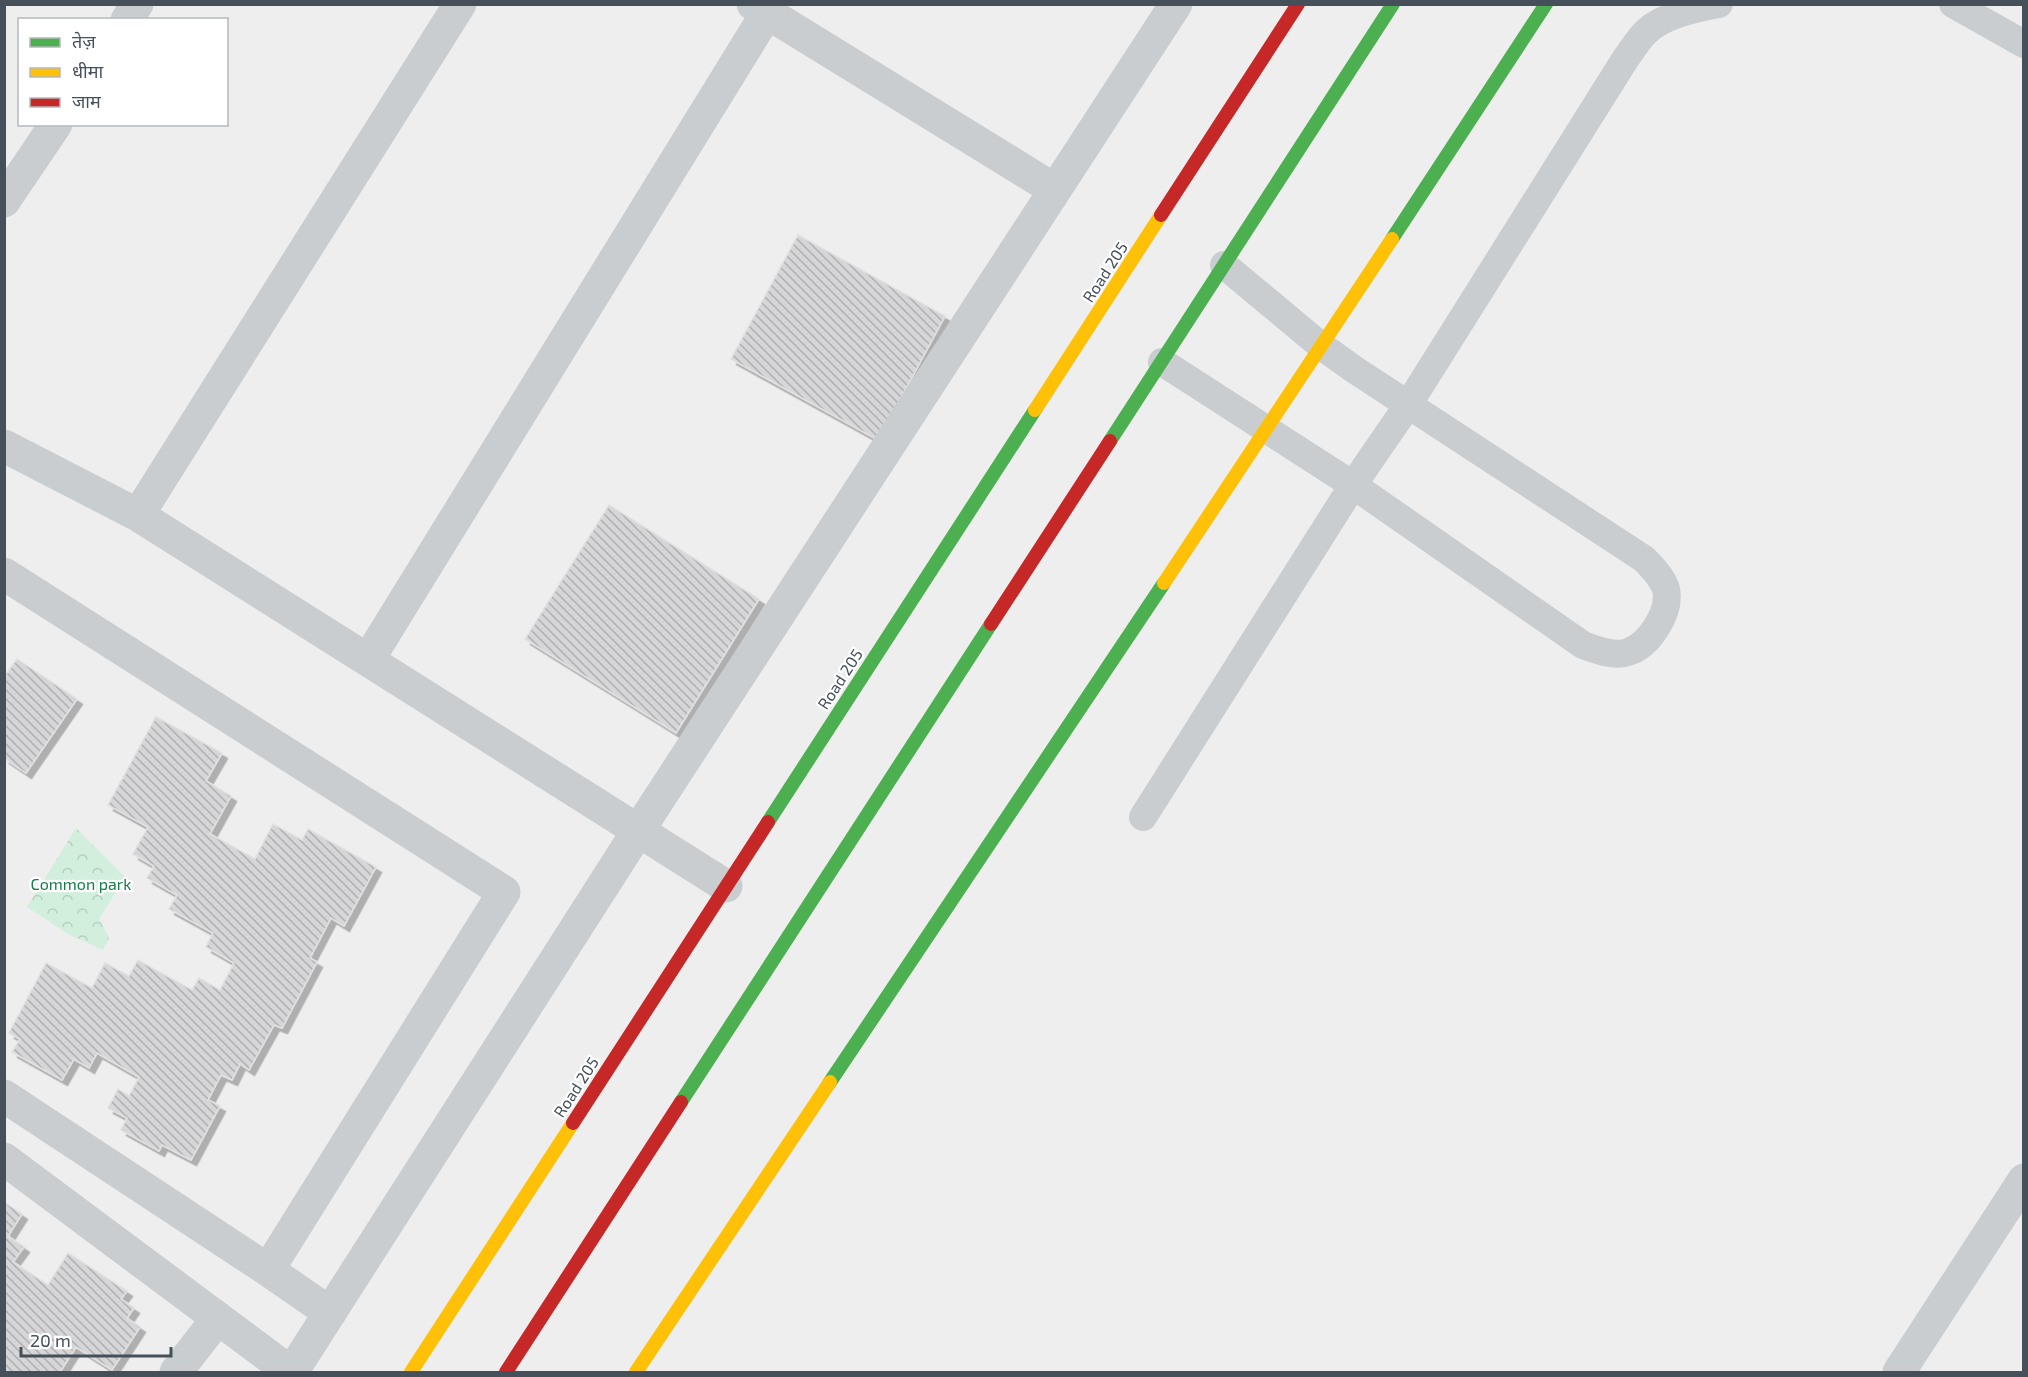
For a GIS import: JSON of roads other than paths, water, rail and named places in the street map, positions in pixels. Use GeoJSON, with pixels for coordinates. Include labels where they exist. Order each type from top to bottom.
{"type":"FeatureCollection","features":[{"type":"Feature","properties":{"kind":"main road","name":"Road 205"},"geometry":{"type":"LineString","coordinates":[[411,1372],[1298,4]]}},
{"type":"Feature","properties":{"kind":"main road"},"geometry":{"type":"LineString","coordinates":[[506,1372],[1393,4]]}},
{"type":"Feature","properties":{"kind":"main road"},"geometry":{"type":"LineString","coordinates":[[636,1372],[1267,429],[1546,4]]}},
{"type":"Feature","properties":{"kind":"street"},"geometry":{"type":"LineString","coordinates":[[128,18],[137,4]]}},
{"type":"Feature","properties":{"kind":"street"},"geometry":{"type":"LineString","coordinates":[[138,515],[460,4]]}},
{"type":"Feature","properties":{"kind":"street"},"geometry":{"type":"LineString","coordinates":[[4,1159],[291,1372],[638,831],[1176,4]]}},
{"type":"Feature","properties":{"kind":"street"},"geometry":{"type":"LineString","coordinates":[[368,660],[760,9],[1055,190]]}},
{"type":"Feature","properties":{"kind":"street"},"geometry":{"type":"LineString","coordinates":[[4,201],[55,126]]}},
{"type":"Feature","properties":{"kind":"street"},"geometry":{"type":"LineString","coordinates":[[4,446],[138,515],[726,886]]}},
{"type":"Feature","properties":{"kind":"street"},"geometry":{"type":"LineString","coordinates":[[4,574],[504,892],[268,1270]]}},
{"type":"Feature","properties":{"kind":"street"},"geometry":{"type":"LineString","coordinates":[[4,1096],[330,1313]]}},
{"type":"Feature","properties":{"kind":"street"},"geometry":{"type":"LineString","coordinates":[[1899,1372],[2024,1180]]}},
{"type":"Feature","properties":{"kind":"street"},"geometry":{"type":"LineString","coordinates":[[176,1372],[218,1318]]}},
{"type":"Feature","properties":{"kind":"lane"},"geometry":{"type":"LineString","coordinates":[[1143,818],[1353,485],[1408,405],[1626,58],[1647,30],[1680,14],[1719,4]]}},
{"type":"Feature","properties":{"kind":"lane"},"geometry":{"type":"LineString","coordinates":[[1953,4],[2021,37]]}},
{"type":"Feature","properties":{"kind":"lane"},"geometry":{"type":"LineString","coordinates":[[1161,362],[1353,485],[1583,645],[1604,652],[1628,653],[1650,639],[1665,610],[1666,589],[1656,572],[1644,559],[1320,345],[1224,265]]}},
{"type":"Feature","properties":{"kind":"park label","name":"Common park"},"geometry":{"type":"Point","coordinates":[81,884]}}]}
